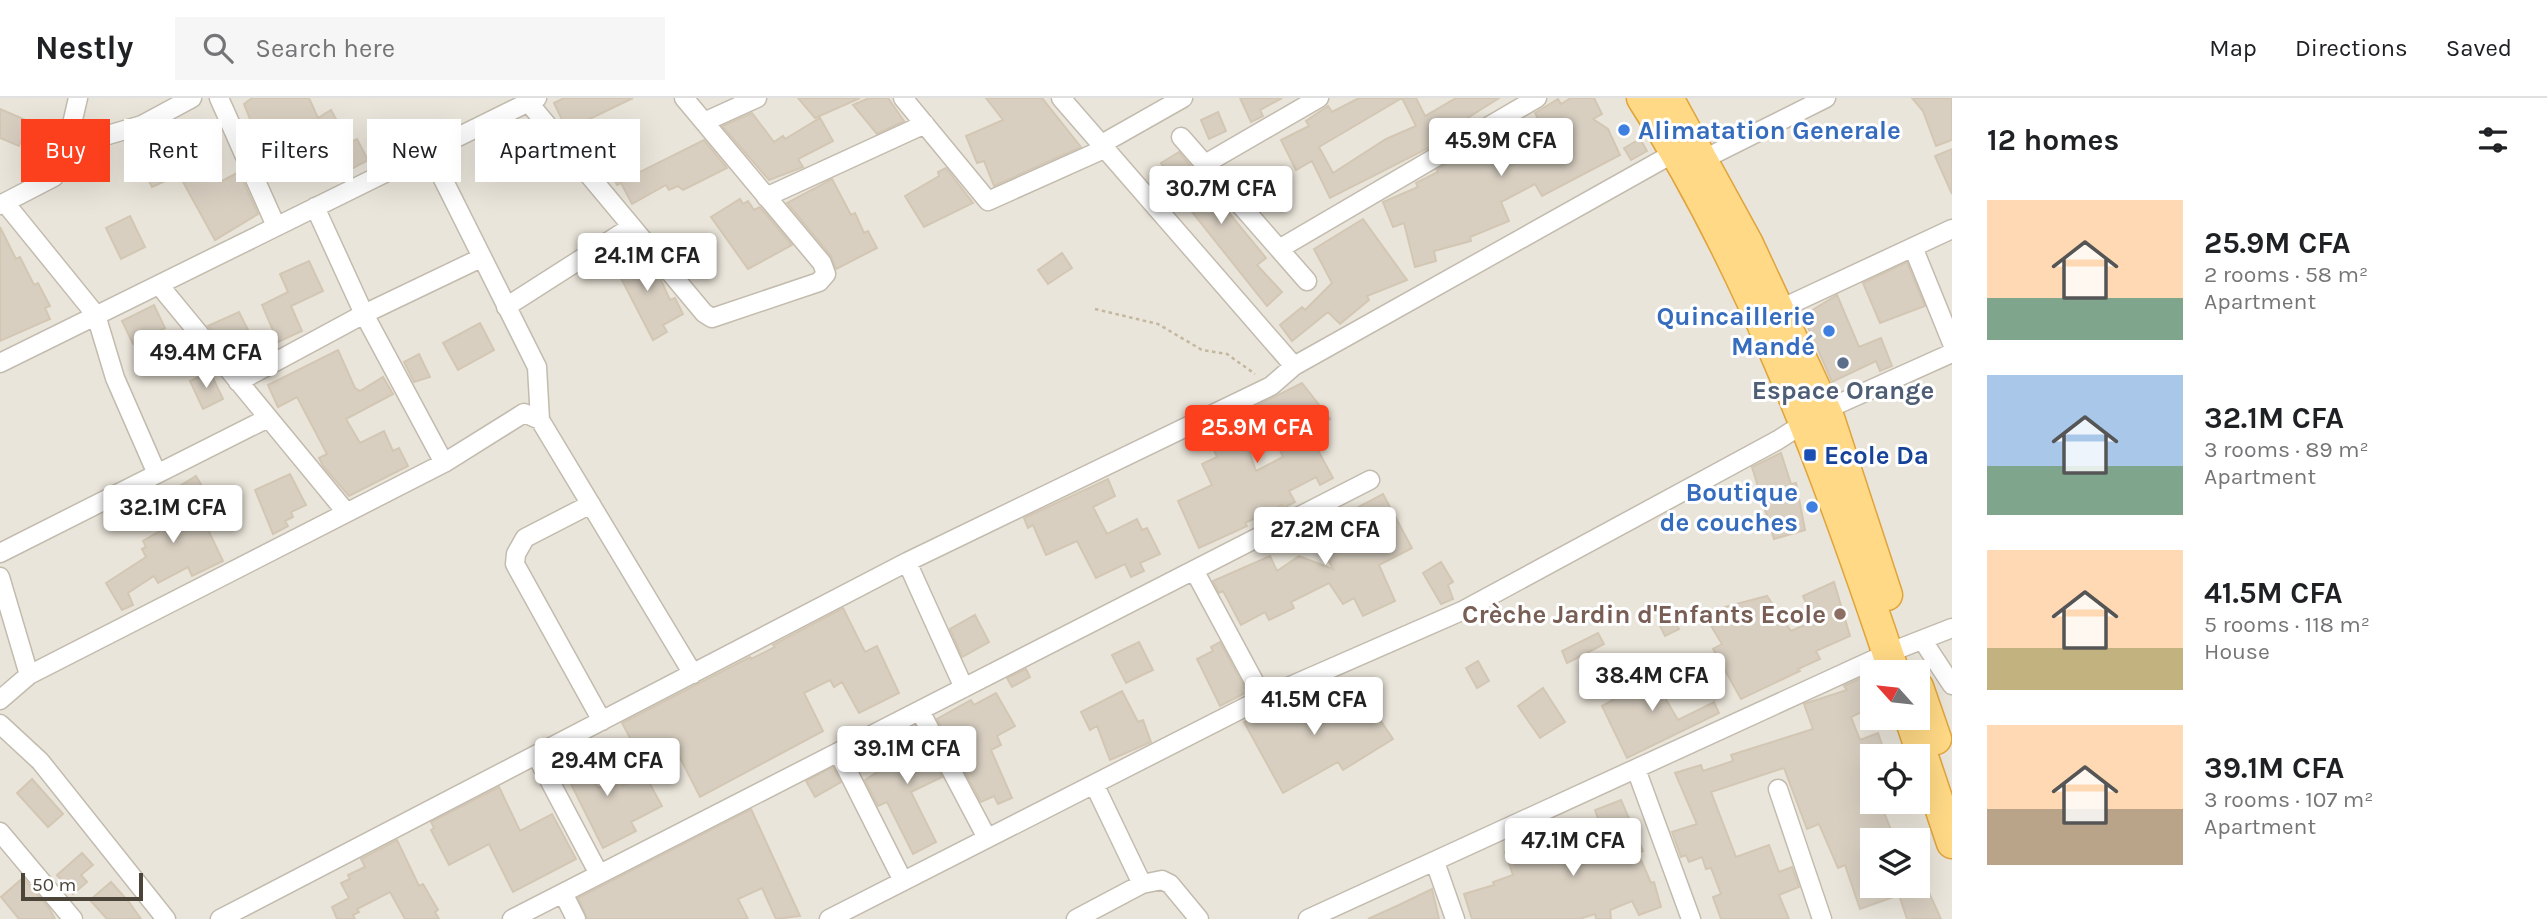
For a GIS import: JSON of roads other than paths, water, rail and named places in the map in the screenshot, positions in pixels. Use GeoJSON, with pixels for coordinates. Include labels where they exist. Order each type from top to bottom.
{"type":"FeatureCollection","features":[{"type":"Feature","properties":{"kind":"highway"},"geometry":{"type":"LineString","coordinates":[[1642,98],[1691,151],[1689,173],[1728,254],[1813,415]]}},
{"type":"Feature","properties":{"kind":"highway"},"geometry":{"type":"LineString","coordinates":[[1668,98],[1691,151],[1748,244],[1778,310],[1813,415],[1904,657]]}},
{"type":"Feature","properties":{"kind":"highway"},"geometry":{"type":"LineString","coordinates":[[1930,722],[1952,786]]}},
{"type":"Feature","properties":{"kind":"highway"},"geometry":{"type":"LineString","coordinates":[[1914,730],[1952,843]]}},
{"type":"Feature","properties":{"kind":"street"},"geometry":{"type":"LineString","coordinates":[[73,119],[78,98]]}},
{"type":"Feature","properties":{"kind":"street"},"geometry":{"type":"LineString","coordinates":[[110,134],[142,125],[192,98]]}},
{"type":"Feature","properties":{"kind":"street"},"geometry":{"type":"LineString","coordinates":[[219,98],[276,226]]}},
{"type":"Feature","properties":{"kind":"street"},"geometry":{"type":"LineString","coordinates":[[461,134],[521,102],[704,313],[712,318],[719,318],[740,308],[819,282],[826,274],[822,263],[684,98]]}},
{"type":"Feature","properties":{"kind":"street"},"geometry":{"type":"LineString","coordinates":[[704,122],[757,98]]}},
{"type":"Feature","properties":{"kind":"street"},"geometry":{"type":"LineString","coordinates":[[903,98],[988,201],[1102,147],[1183,98]]}},
{"type":"Feature","properties":{"kind":"street"},"geometry":{"type":"LineString","coordinates":[[1060,98],[1294,366]]}},
{"type":"Feature","properties":{"kind":"street"},"geometry":{"type":"LineString","coordinates":[[1205,164],[1319,98]]}},
{"type":"Feature","properties":{"kind":"street"},"geometry":{"type":"LineString","coordinates":[[1279,249],[1537,98]]}},
{"type":"Feature","properties":{"kind":"street"},"geometry":{"type":"LineString","coordinates":[[220,919],[907,562],[1271,386],[1294,366],[1691,151],[1826,98]]}},
{"type":"Feature","properties":{"kind":"street"},"geometry":{"type":"LineString","coordinates":[[766,197],[925,124]]}},
{"type":"Feature","properties":{"kind":"street"},"geometry":{"type":"LineString","coordinates":[[1181,137],[1307,281]]}},
{"type":"Feature","properties":{"kind":"street"},"geometry":{"type":"LineString","coordinates":[[45,182],[3,205],[96,315],[115,378],[158,474]]}},
{"type":"Feature","properties":{"kind":"street"},"geometry":{"type":"LineString","coordinates":[[0,363],[367,182]]}},
{"type":"Feature","properties":{"kind":"street"},"geometry":{"type":"LineString","coordinates":[[444,182],[537,367],[540,419],[693,674]]}},
{"type":"Feature","properties":{"kind":"street"},"geometry":{"type":"LineString","coordinates":[[316,207],[364,314],[444,463]]}},
{"type":"Feature","properties":{"kind":"street"},"geometry":{"type":"LineString","coordinates":[[506,307],[631,227]]}},
{"type":"Feature","properties":{"kind":"street"},"geometry":{"type":"LineString","coordinates":[[1778,310],[1952,229]]}},
{"type":"Feature","properties":{"kind":"street"},"geometry":{"type":"LineString","coordinates":[[1913,247],[1952,343]]}},
{"type":"Feature","properties":{"kind":"street"},"geometry":{"type":"LineString","coordinates":[[238,382],[364,314],[481,258]]}},
{"type":"Feature","properties":{"kind":"street"},"geometry":{"type":"LineString","coordinates":[[159,285],[346,512]]}},
{"type":"Feature","properties":{"kind":"street"},"geometry":{"type":"LineString","coordinates":[[829,919],[1263,698],[1464,610],[1778,440],[1813,415],[1952,353]]}},
{"type":"Feature","properties":{"kind":"street"},"geometry":{"type":"LineString","coordinates":[[0,700],[29,675],[444,463],[524,413],[540,419]]}},
{"type":"Feature","properties":{"kind":"street"},"geometry":{"type":"LineString","coordinates":[[0,554],[268,418]]}},
{"type":"Feature","properties":{"kind":"street"},"geometry":{"type":"LineString","coordinates":[[512,919],[1370,480]]}},
{"type":"Feature","properties":{"kind":"street"},"geometry":{"type":"LineString","coordinates":[[591,504],[525,538],[516,554],[515,564],[602,721]]}},
{"type":"Feature","properties":{"kind":"street"},"geometry":{"type":"LineString","coordinates":[[907,562],[964,688]]}},
{"type":"Feature","properties":{"kind":"street"},"geometry":{"type":"LineString","coordinates":[[1194,570],[1263,698]]}},
{"type":"Feature","properties":{"kind":"street"},"geometry":{"type":"LineString","coordinates":[[0,577],[29,675]]}},
{"type":"Feature","properties":{"kind":"street"},"geometry":{"type":"LineString","coordinates":[[1308,919],[1636,769],[1904,657],[1952,628]]}},
{"type":"Feature","properties":{"kind":"street"},"geometry":{"type":"LineString","coordinates":[[1904,657],[1952,685]]}},
{"type":"Feature","properties":{"kind":"street"},"geometry":{"type":"LineString","coordinates":[[920,711],[988,838]]}},
{"type":"Feature","properties":{"kind":"street"},"geometry":{"type":"LineString","coordinates":[[0,724],[40,761],[166,919]]}},
{"type":"Feature","properties":{"kind":"street"},"geometry":{"type":"LineString","coordinates":[[838,752],[903,881]]}},
{"type":"Feature","properties":{"kind":"street"},"geometry":{"type":"LineString","coordinates":[[536,755],[599,874]]}},
{"type":"Feature","properties":{"kind":"street"},"geometry":{"type":"LineString","coordinates":[[1636,769],[1686,917]]}},
{"type":"Feature","properties":{"kind":"street"},"geometry":{"type":"LineString","coordinates":[[1094,784],[1142,884]]}},
{"type":"Feature","properties":{"kind":"street"},"geometry":{"type":"LineString","coordinates":[[1779,789],[1822,919]]}},
{"type":"Feature","properties":{"kind":"street"},"geometry":{"type":"LineString","coordinates":[[0,832],[73,919]]}},
{"type":"Feature","properties":{"kind":"street"},"geometry":{"type":"LineString","coordinates":[[1435,862],[1455,919]]}},
{"type":"Feature","properties":{"kind":"street"},"geometry":{"type":"LineString","coordinates":[[1076,919],[1142,884],[1162,880],[1170,884],[1199,919]]}},
{"type":"Feature","properties":{"kind":"street"},"geometry":{"type":"LineString","coordinates":[[563,893],[576,919]]}},
{"type":"Feature","properties":{"kind":"place","name":"Alimatation Generale"},"geometry":{"type":"Point","coordinates":[1624,130]}},
{"type":"Feature","properties":{"kind":"place","name":"Quincaillerie Mandé"},"geometry":{"type":"Point","coordinates":[1829,331]}},
{"type":"Feature","properties":{"kind":"place","name":"Espace Orange"},"geometry":{"type":"Point","coordinates":[1843,363]}},
{"type":"Feature","properties":{"kind":"place","name":"Ecole Da"},"geometry":{"type":"Point","coordinates":[1810,455]}},
{"type":"Feature","properties":{"kind":"place","name":"Boutique de couches"},"geometry":{"type":"Point","coordinates":[1812,507]}},
{"type":"Feature","properties":{"kind":"place","name":"Crèche Jardin d'Enfants Ecole"},"geometry":{"type":"Point","coordinates":[1840,614]}}]}
